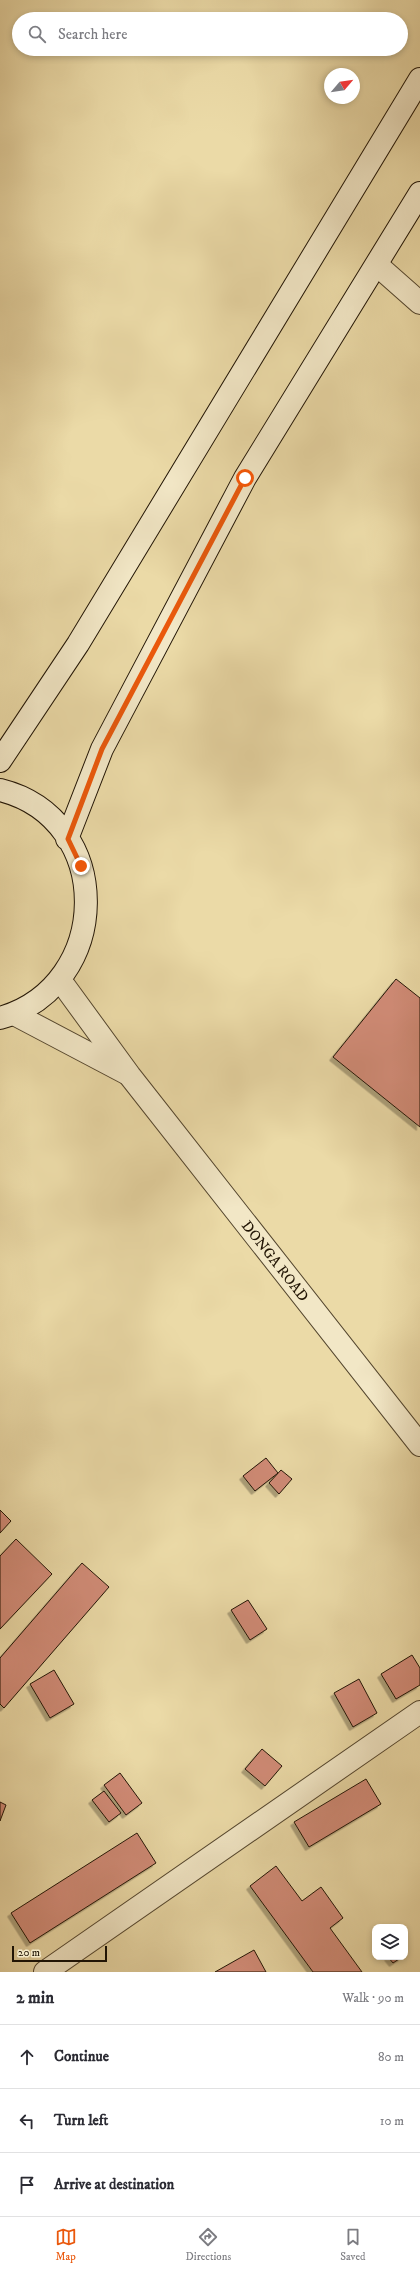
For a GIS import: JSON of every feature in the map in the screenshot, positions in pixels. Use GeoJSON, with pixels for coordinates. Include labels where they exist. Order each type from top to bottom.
{"type":"FeatureCollection","features":[{"type":"Feature","properties":{"kind":"main road"},"geometry":{"type":"LineString","coordinates":[[0,761],[78,644],[420,79]]}},
{"type":"Feature","properties":{"kind":"main road"},"geometry":{"type":"LineString","coordinates":[[68,839],[102,749],[241,485],[420,193]]}},
{"type":"Feature","properties":{"kind":"main road"},"geometry":{"type":"LineString","coordinates":[[377,265],[420,303]]}},
{"type":"Feature","properties":{"kind":"main road"},"geometry":{"type":"LineString","coordinates":[[0,790],[31,803],[51,819],[68,839],[81,866],[87,895],[83,933],[76,955],[60,980],[39,1000],[7,1016]]}},
{"type":"Feature","properties":{"kind":"main road","name":"DONGA ROAD"},"geometry":{"type":"LineString","coordinates":[[60,980],[130,1076],[420,1445]]}},
{"type":"Feature","properties":{"kind":"main road"},"geometry":{"type":"LineString","coordinates":[[7,1016],[130,1076]]}},
{"type":"Feature","properties":{"kind":"main road"},"geometry":{"type":"LineString","coordinates":[[45,1972],[420,1712]]}},
{"type":"Feature","properties":{"kind":"building"},"geometry":{"type":"Polygon","coordinates":[[[396,979],[420,998],[420,1127],[333,1057],[396,979]]]}},
{"type":"Feature","properties":{"kind":"building"},"geometry":{"type":"Polygon","coordinates":[[[266,1458],[278,1473],[255,1491],[243,1476],[266,1458]]]}},
{"type":"Feature","properties":{"kind":"building"},"geometry":{"type":"Polygon","coordinates":[[[281,1470],[292,1479],[279,1494],[269,1483],[281,1470]]]}},
{"type":"Feature","properties":{"kind":"building"},"geometry":{"type":"Polygon","coordinates":[[[0,1510],[11,1521],[0,1533],[0,1510]]]}},
{"type":"Feature","properties":{"kind":"building"},"geometry":{"type":"Polygon","coordinates":[[[16,1539],[52,1574],[0,1629],[0,1556],[16,1539]]]}},
{"type":"Feature","properties":{"kind":"building"},"geometry":{"type":"Polygon","coordinates":[[[82,1563],[109,1587],[4,1708],[0,1704],[0,1658],[82,1563]]]}},
{"type":"Feature","properties":{"kind":"building"},"geometry":{"type":"Polygon","coordinates":[[[248,1600],[267,1629],[250,1640],[231,1610],[248,1600]]]}},
{"type":"Feature","properties":{"kind":"building"},"geometry":{"type":"Polygon","coordinates":[[[412,1655],[420,1668],[420,1685],[396,1699],[381,1674],[412,1655]]]}},
{"type":"Feature","properties":{"kind":"building"},"geometry":{"type":"Polygon","coordinates":[[[54,1670],[74,1704],[50,1718],[30,1684],[54,1670]]]}},
{"type":"Feature","properties":{"kind":"building"},"geometry":{"type":"Polygon","coordinates":[[[359,1679],[377,1713],[353,1727],[334,1693],[359,1679]]]}},
{"type":"Feature","properties":{"kind":"building"},"geometry":{"type":"Polygon","coordinates":[[[262,1749],[282,1766],[265,1786],[245,1769],[262,1749]]]}},
{"type":"Feature","properties":{"kind":"building"},"geometry":{"type":"Polygon","coordinates":[[[120,1773],[142,1803],[126,1815],[104,1785],[120,1773]]]}},
{"type":"Feature","properties":{"kind":"building"},"geometry":{"type":"Polygon","coordinates":[[[366,1779],[381,1804],[309,1847],[294,1822],[366,1779]]]}},
{"type":"Feature","properties":{"kind":"building"},"geometry":{"type":"Polygon","coordinates":[[[104,1791],[121,1813],[109,1822],[92,1800],[104,1791]]]}},
{"type":"Feature","properties":{"kind":"building"},"geometry":{"type":"Polygon","coordinates":[[[0,1802],[6,1805],[0,1821],[0,1802]]]}},
{"type":"Feature","properties":{"kind":"building"},"geometry":{"type":"Polygon","coordinates":[[[137,1833],[156,1863],[30,1943],[11,1913],[137,1833]]]}},
{"type":"Feature","properties":{"kind":"building"},"geometry":{"type":"Polygon","coordinates":[[[276,1866],[302,1901],[321,1887],[343,1918],[330,1928],[362,1972],[313,1972],[250,1886],[276,1866]]]}},
{"type":"Feature","properties":{"kind":"building"},"geometry":{"type":"Polygon","coordinates":[[[254,1950],[266,1972],[215,1972],[254,1950]]]}},
{"type":"Feature","properties":{"kind":"building"},"geometry":{"type":"Polygon","coordinates":[[[390,1960],[398,1960],[393,1963],[390,1960]]]}},
{"type":"Feature","properties":{"kind":"route"},"geometry":{"type":"LineString","coordinates":[[81,866],[68,839],[84,792],[102,749],[245,478]]}}]}
